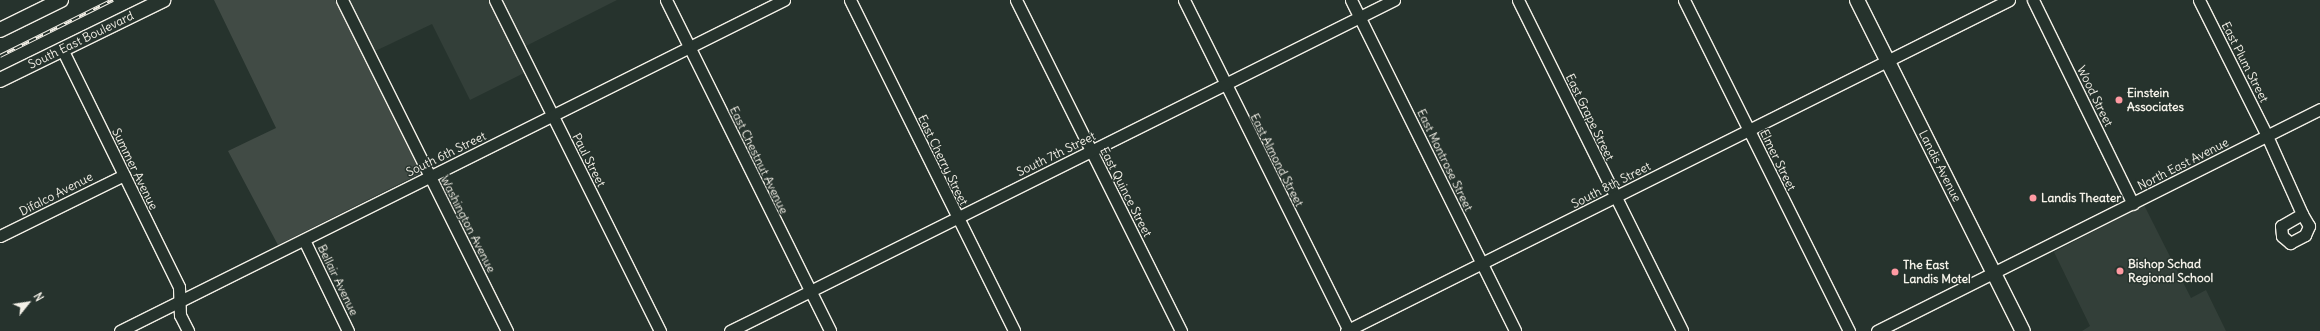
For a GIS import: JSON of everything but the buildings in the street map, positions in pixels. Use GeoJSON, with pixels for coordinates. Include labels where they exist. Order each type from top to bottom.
{"type":"FeatureCollection","features":[{"type":"Feature","properties":{"kind":"main road"},"geometry":{"type":"LineString","coordinates":[[0,30],[61,0]]}},
{"type":"Feature","properties":{"kind":"main road","name":"South East Boulevard"},"geometry":{"type":"LineString","coordinates":[[0,80],[163,0]]}},
{"type":"Feature","properties":{"kind":"main road","name":"Landis Avenue"},"geometry":{"type":"LineString","coordinates":[[1858,0],[2023,331]]}},
{"type":"Feature","properties":{"kind":"street","name":"Washington Avenue"},"geometry":{"type":"LineString","coordinates":[[342,0],[507,331]]}},
{"type":"Feature","properties":{"kind":"street","name":"Paul Street"},"geometry":{"type":"LineString","coordinates":[[495,0],[660,331]]}},
{"type":"Feature","properties":{"kind":"street","name":"East Chestnut Avenue"},"geometry":{"type":"LineString","coordinates":[[666,0],[830,331]]}},
{"type":"Feature","properties":{"kind":"street","name":"South 6th Street"},"geometry":{"type":"LineString","coordinates":[[120,331],[552,116],[688,46],[784,0]]}},
{"type":"Feature","properties":{"kind":"street","name":"East Cherry Street"},"geometry":{"type":"LineString","coordinates":[[850,0],[1014,331]]}},
{"type":"Feature","properties":{"kind":"street","name":"East Quince Street"},"geometry":{"type":"LineString","coordinates":[[1016,0],[1181,331]]}},
{"type":"Feature","properties":{"kind":"street","name":"East Almond Street"},"geometry":{"type":"LineString","coordinates":[[1184,0],[1347,331]]}},
{"type":"Feature","properties":{"kind":"street","name":"East Montrose Street"},"geometry":{"type":"LineString","coordinates":[[1351,0],[1516,331]]}},
{"type":"Feature","properties":{"kind":"street","name":"South 7th Street"},"geometry":{"type":"LineString","coordinates":[[730,331],[1394,0]]}},
{"type":"Feature","properties":{"kind":"street","name":"East Grape Street"},"geometry":{"type":"LineString","coordinates":[[1518,0],[1682,331]]}},
{"type":"Feature","properties":{"kind":"street","name":"Elmer Street"},"geometry":{"type":"LineString","coordinates":[[1684,0],[1849,331]]}},
{"type":"Feature","properties":{"kind":"street","name":"South 8th Street"},"geometry":{"type":"LineString","coordinates":[[1347,331],[2009,0]]}},
{"type":"Feature","properties":{"kind":"street","name":"Wood Street"},"geometry":{"type":"LineString","coordinates":[[2033,0],[2133,204]]}},
{"type":"Feature","properties":{"kind":"street","name":"East Plum Street"},"geometry":{"type":"LineString","coordinates":[[2199,0],[2267,136],[2302,214]]}},
{"type":"Feature","properties":{"kind":"street","name":"Summer Avenue"},"geometry":{"type":"LineString","coordinates":[[62,49],[179,287],[180,315],[188,331]]}},
{"type":"Feature","properties":{"kind":"street","name":"North East Avenue"},"geometry":{"type":"LineString","coordinates":[[1877,331],[1994,274],[2320,110]]}},
{"type":"Feature","properties":{"kind":"street","name":"Difalco Avenue"},"geometry":{"type":"LineString","coordinates":[[0,236],[124,175]]}},
{"type":"Feature","properties":{"kind":"street","name":"Bellair Avenue"},"geometry":{"type":"LineString","coordinates":[[304,240],[348,331]]}},
{"type":"Feature","properties":{"kind":"shaded area"},"geometry":{"type":"Polygon","coordinates":[[[214,0],[335,0],[423,172],[278,245],[228,151],[276,128],[214,0]]]}},
{"type":"Feature","properties":{"kind":"shaded area"},"geometry":{"type":"Polygon","coordinates":[[[342,0],[617,0],[520,49],[530,70],[470,100],[432,24],[369,54],[342,0]]]}},
{"type":"Feature","properties":{"kind":"shaded area","name":"Bishop Schad Regional School"},"geometry":{"type":"Polygon","coordinates":[[[2144,205],[2191,298],[2206,290],[2226,331],[2082,331],[2090,326],[2054,252],[2144,205]]]}},
{"type":"Feature","properties":{"kind":"railway"},"geometry":{"type":"LineString","coordinates":[[0,56],[113,0]]}},
{"type":"Feature","properties":{"kind":"place","name":"Einstein Associates"},"geometry":{"type":"Point","coordinates":[2119,100]}},
{"type":"Feature","properties":{"kind":"place","name":"Landis Theater"},"geometry":{"type":"Point","coordinates":[2033,198]}},
{"type":"Feature","properties":{"kind":"place","name":"Bishop Schad Regional School"},"geometry":{"type":"Point","coordinates":[2120,271]}},
{"type":"Feature","properties":{"kind":"place","name":"The East Landis Motel"},"geometry":{"type":"Point","coordinates":[1895,272]}}]}
